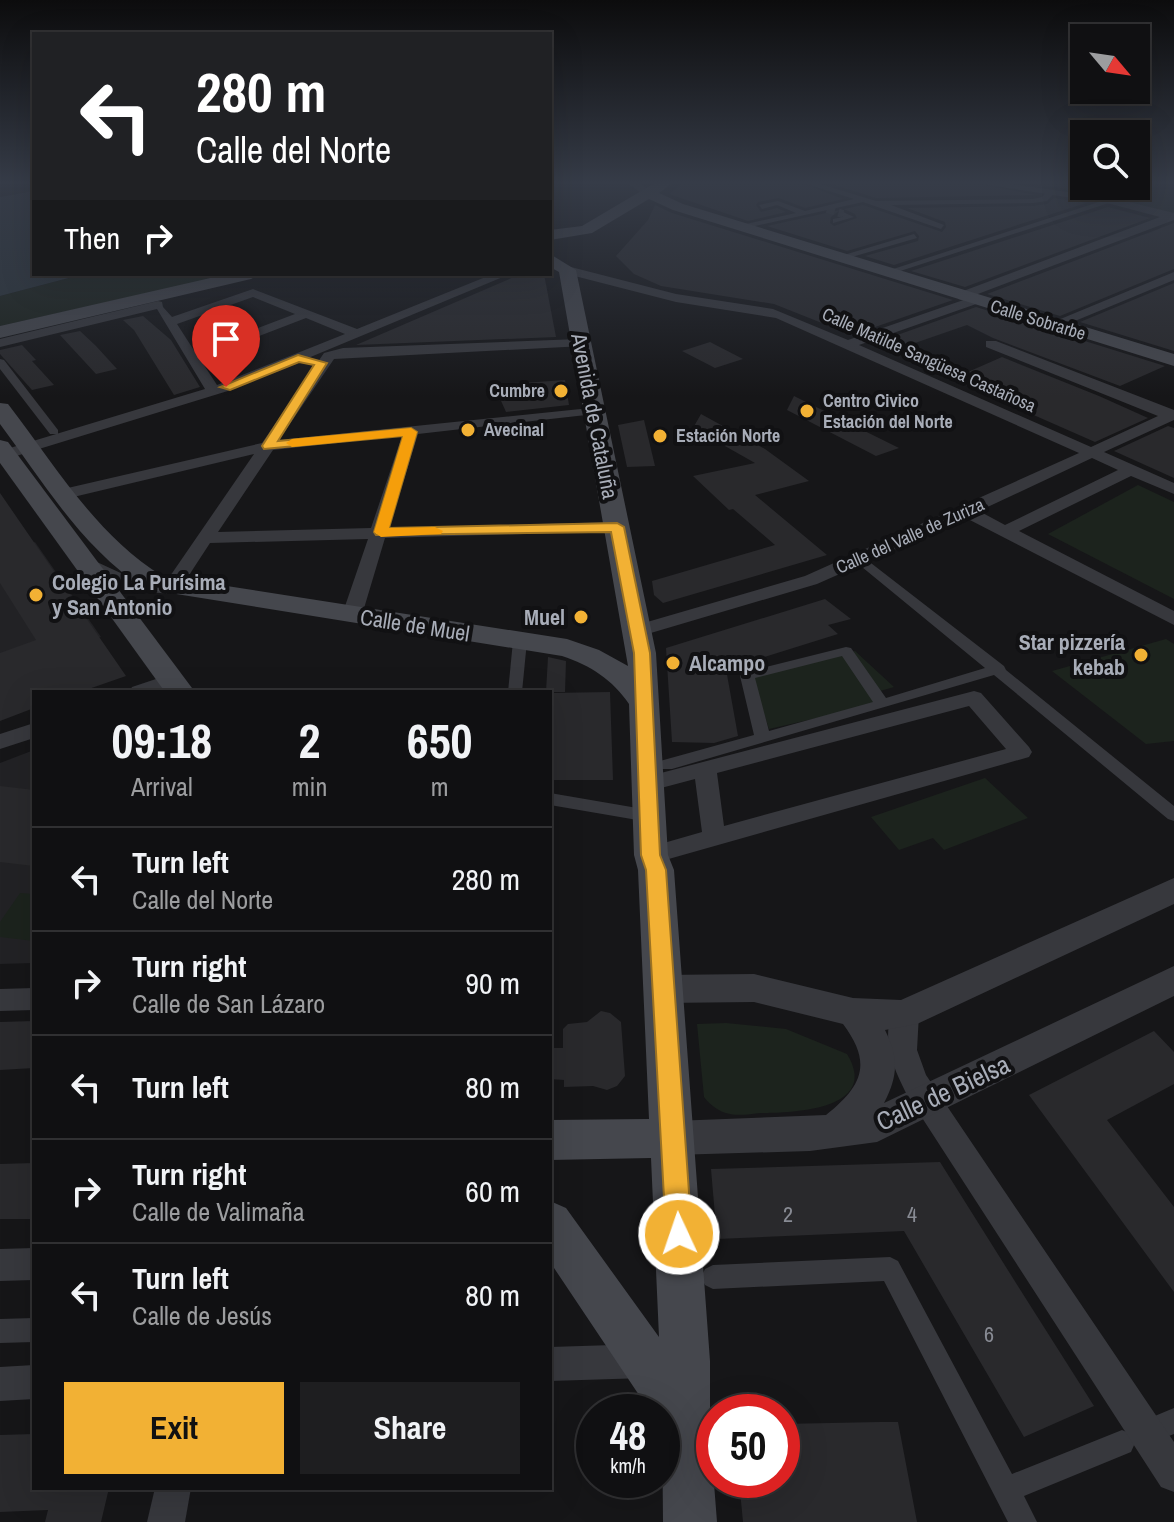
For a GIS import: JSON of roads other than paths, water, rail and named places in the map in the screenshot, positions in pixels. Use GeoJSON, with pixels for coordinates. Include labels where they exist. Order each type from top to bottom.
{"type":"FeatureCollection","features":[{"type":"Feature","properties":{"kind":"main road","name":"Calle Sobrarbe"},"geometry":{"type":"LineString","coordinates":[[829,255],[1124,347]]}},
{"type":"Feature","properties":{"kind":"main road","name":"Avenida de Cataluña"},"geometry":{"type":"LineString","coordinates":[[557,264],[595,410],[642,653],[642,701],[656,774],[649,816],[651,855],[656,870],[673,1138],[690,1522]]}},
{"type":"Feature","properties":{"kind":"main road"},"geometry":{"type":"LineString","coordinates":[[0,332],[155,301],[244,276]]}},
{"type":"Feature","properties":{"kind":"main road"},"geometry":{"type":"LineString","coordinates":[[1124,347],[1174,360]]}},
{"type":"Feature","properties":{"kind":"main road"},"geometry":{"type":"LineString","coordinates":[[1124,347],[1174,368]]}},
{"type":"Feature","properties":{"kind":"main road","name":"Calle de Muel"},"geometry":{"type":"LineString","coordinates":[[0,409],[95,535],[154,583],[567,648],[612,668],[631,684],[642,701]]}},
{"type":"Feature","properties":{"kind":"main road"},"geometry":{"type":"LineString","coordinates":[[2,452],[176,686]]}},
{"type":"Feature","properties":{"kind":"main road"},"geometry":{"type":"LineString","coordinates":[[133,630],[153,603],[171,588]]}},
{"type":"Feature","properties":{"kind":"main road"},"geometry":{"type":"LineString","coordinates":[[567,648],[593,645],[637,631]]}},
{"type":"Feature","properties":{"kind":"main road","name":"Calle de Bielsa"},"geometry":{"type":"LineString","coordinates":[[552,1140],[673,1138]]}},
{"type":"Feature","properties":{"kind":"main road","name":"Avenida de Cataluña"},"geometry":{"type":"LineString","coordinates":[[552,1226],[646,1361],[667,1394],[684,1432]]}},
{"type":"Feature","properties":{"kind":"street"},"geometry":{"type":"LineString","coordinates":[[838,258],[848,255]]}},
{"type":"Feature","properties":{"kind":"street"},"geometry":{"type":"LineString","coordinates":[[885,273],[941,255]]}},
{"type":"Feature","properties":{"kind":"street"},"geometry":{"type":"LineString","coordinates":[[848,344],[1075,255]]}},
{"type":"Feature","properties":{"kind":"street","name":"Calle Matilde Sangüesa Castañosa"},"geometry":{"type":"LineString","coordinates":[[557,264],[668,296],[767,310],[1174,489]]}},
{"type":"Feature","properties":{"kind":"street"},"geometry":{"type":"LineString","coordinates":[[86,562],[134,586],[171,588],[269,446],[321,363],[358,334],[496,276]]}},
{"type":"Feature","properties":{"kind":"street"},"geometry":{"type":"LineString","coordinates":[[1053,325],[1174,276]]}},
{"type":"Feature","properties":{"kind":"street"},"geometry":{"type":"LineString","coordinates":[[169,322],[253,293],[358,334]]}},
{"type":"Feature","properties":{"kind":"street"},"geometry":{"type":"LineString","coordinates":[[0,343],[155,301],[214,391]]}},
{"type":"Feature","properties":{"kind":"street"},"geometry":{"type":"LineString","coordinates":[[194,357],[306,314]]}},
{"type":"Feature","properties":{"kind":"street"},"geometry":{"type":"LineString","coordinates":[[2,452],[31,447],[214,391],[298,359],[338,348],[579,343]]}},
{"type":"Feature","properties":{"kind":"street"},"geometry":{"type":"LineString","coordinates":[[991,344],[1173,415]]}},
{"type":"Feature","properties":{"kind":"street"},"geometry":{"type":"LineString","coordinates":[[298,359],[321,363]]}},
{"type":"Feature","properties":{"kind":"street"},"geometry":{"type":"LineString","coordinates":[[0,362],[54,432]]}},
{"type":"Feature","properties":{"kind":"street"},"geometry":{"type":"LineString","coordinates":[[65,494],[269,446],[595,410]]}},
{"type":"Feature","properties":{"kind":"street","name":"Calle del Valle de Zuriza"},"geometry":{"type":"LineString","coordinates":[[637,631],[811,580],[1173,415]]}},
{"type":"Feature","properties":{"kind":"street"},"geometry":{"type":"LineString","coordinates":[[352,615],[411,432]]}},
{"type":"Feature","properties":{"kind":"street"},"geometry":{"type":"LineString","coordinates":[[1006,531],[1130,470]]}},
{"type":"Feature","properties":{"kind":"street"},"geometry":{"type":"LineString","coordinates":[[966,511],[1174,619]]}},
{"type":"Feature","properties":{"kind":"street"},"geometry":{"type":"LineString","coordinates":[[204,538],[617,527]]}},
{"type":"Feature","properties":{"kind":"street"},"geometry":{"type":"LineString","coordinates":[[867,564],[1174,815]]}},
{"type":"Feature","properties":{"kind":"street"},"geometry":{"type":"LineString","coordinates":[[515,690],[520,641]]}},
{"type":"Feature","properties":{"kind":"street"},"geometry":{"type":"LineString","coordinates":[[763,738],[747,676],[846,651],[882,704]]}},
{"type":"Feature","properties":{"kind":"street"},"geometry":{"type":"LineString","coordinates":[[656,774],[763,738],[999,669]]}},
{"type":"Feature","properties":{"kind":"street"},"geometry":{"type":"LineString","coordinates":[[151,690],[176,686]]}},
{"type":"Feature","properties":{"kind":"street"},"geometry":{"type":"LineString","coordinates":[[651,855],[1021,752],[974,698],[705,770],[656,774]]}},
{"type":"Feature","properties":{"kind":"street"},"geometry":{"type":"LineString","coordinates":[[0,742],[32,731]]}},
{"type":"Feature","properties":{"kind":"street"},"geometry":{"type":"LineString","coordinates":[[705,770],[714,837]]}},
{"type":"Feature","properties":{"kind":"street"},"geometry":{"type":"LineString","coordinates":[[552,799],[649,816]]}},
{"type":"Feature","properties":{"kind":"street"},"geometry":{"type":"LineString","coordinates":[[662,989],[763,989],[854,1013],[881,1017],[905,1014],[1174,890]]}},
{"type":"Feature","properties":{"kind":"street","name":"Calle de Bielsa"},"geometry":{"type":"LineString","coordinates":[[673,1138],[833,1132],[877,1125],[928,1103],[1174,980]]}},
{"type":"Feature","properties":{"kind":"street"},"geometry":{"type":"LineString","coordinates":[[0,1000],[32,999]]}},
{"type":"Feature","properties":{"kind":"street"},"geometry":{"type":"LineString","coordinates":[[833,1132],[862,1107],[878,1080],[880,1064],[877,1049],[871,1033],[854,1013]]}},
{"type":"Feature","properties":{"kind":"street"},"geometry":{"type":"LineString","coordinates":[[905,1014],[901,1027],[901,1051],[928,1103],[1174,1474]]}},
{"type":"Feature","properties":{"kind":"street"},"geometry":{"type":"LineString","coordinates":[[0,1265],[32,1264]]}},
{"type":"Feature","properties":{"kind":"street"},"geometry":{"type":"LineString","coordinates":[[713,1277],[890,1269],[1023,1522]]}},
{"type":"Feature","properties":{"kind":"street"},"geometry":{"type":"LineString","coordinates":[[552,1364],[646,1361],[674,1339],[683,1317]]}},
{"type":"Feature","properties":{"kind":"street"},"geometry":{"type":"LineString","coordinates":[[0,1331],[32,1330]]}},
{"type":"Feature","properties":{"kind":"street"},"geometry":{"type":"LineString","coordinates":[[0,1384],[32,1382]]}},
{"type":"Feature","properties":{"kind":"street"},"geometry":{"type":"LineString","coordinates":[[1007,1490],[1122,1443]]}},
{"type":"Feature","properties":{"kind":"street"},"geometry":{"type":"LineString","coordinates":[[166,1522],[173,1490]]}},
{"type":"Feature","properties":{"kind":"place","name":"Cumbre"},"geometry":{"type":"Point","coordinates":[561,391]}},
{"type":"Feature","properties":{"kind":"place","name":"Centro Civico Estación del Norte"},"geometry":{"type":"Point","coordinates":[807,411]}},
{"type":"Feature","properties":{"kind":"place","name":"Avecinal"},"geometry":{"type":"Point","coordinates":[468,430]}},
{"type":"Feature","properties":{"kind":"place","name":"Estación Norte"},"geometry":{"type":"Point","coordinates":[660,436]}},
{"type":"Feature","properties":{"kind":"place","name":"Colegio La Purísima y San Antonio"},"geometry":{"type":"Point","coordinates":[36,595]}},
{"type":"Feature","properties":{"kind":"place","name":"Muel"},"geometry":{"type":"Point","coordinates":[581,617]}},
{"type":"Feature","properties":{"kind":"place","name":"Star pizzería kebab"},"geometry":{"type":"Point","coordinates":[1141,655]}},
{"type":"Feature","properties":{"kind":"place","name":"Alcampo"},"geometry":{"type":"Point","coordinates":[673,663]}}]}
